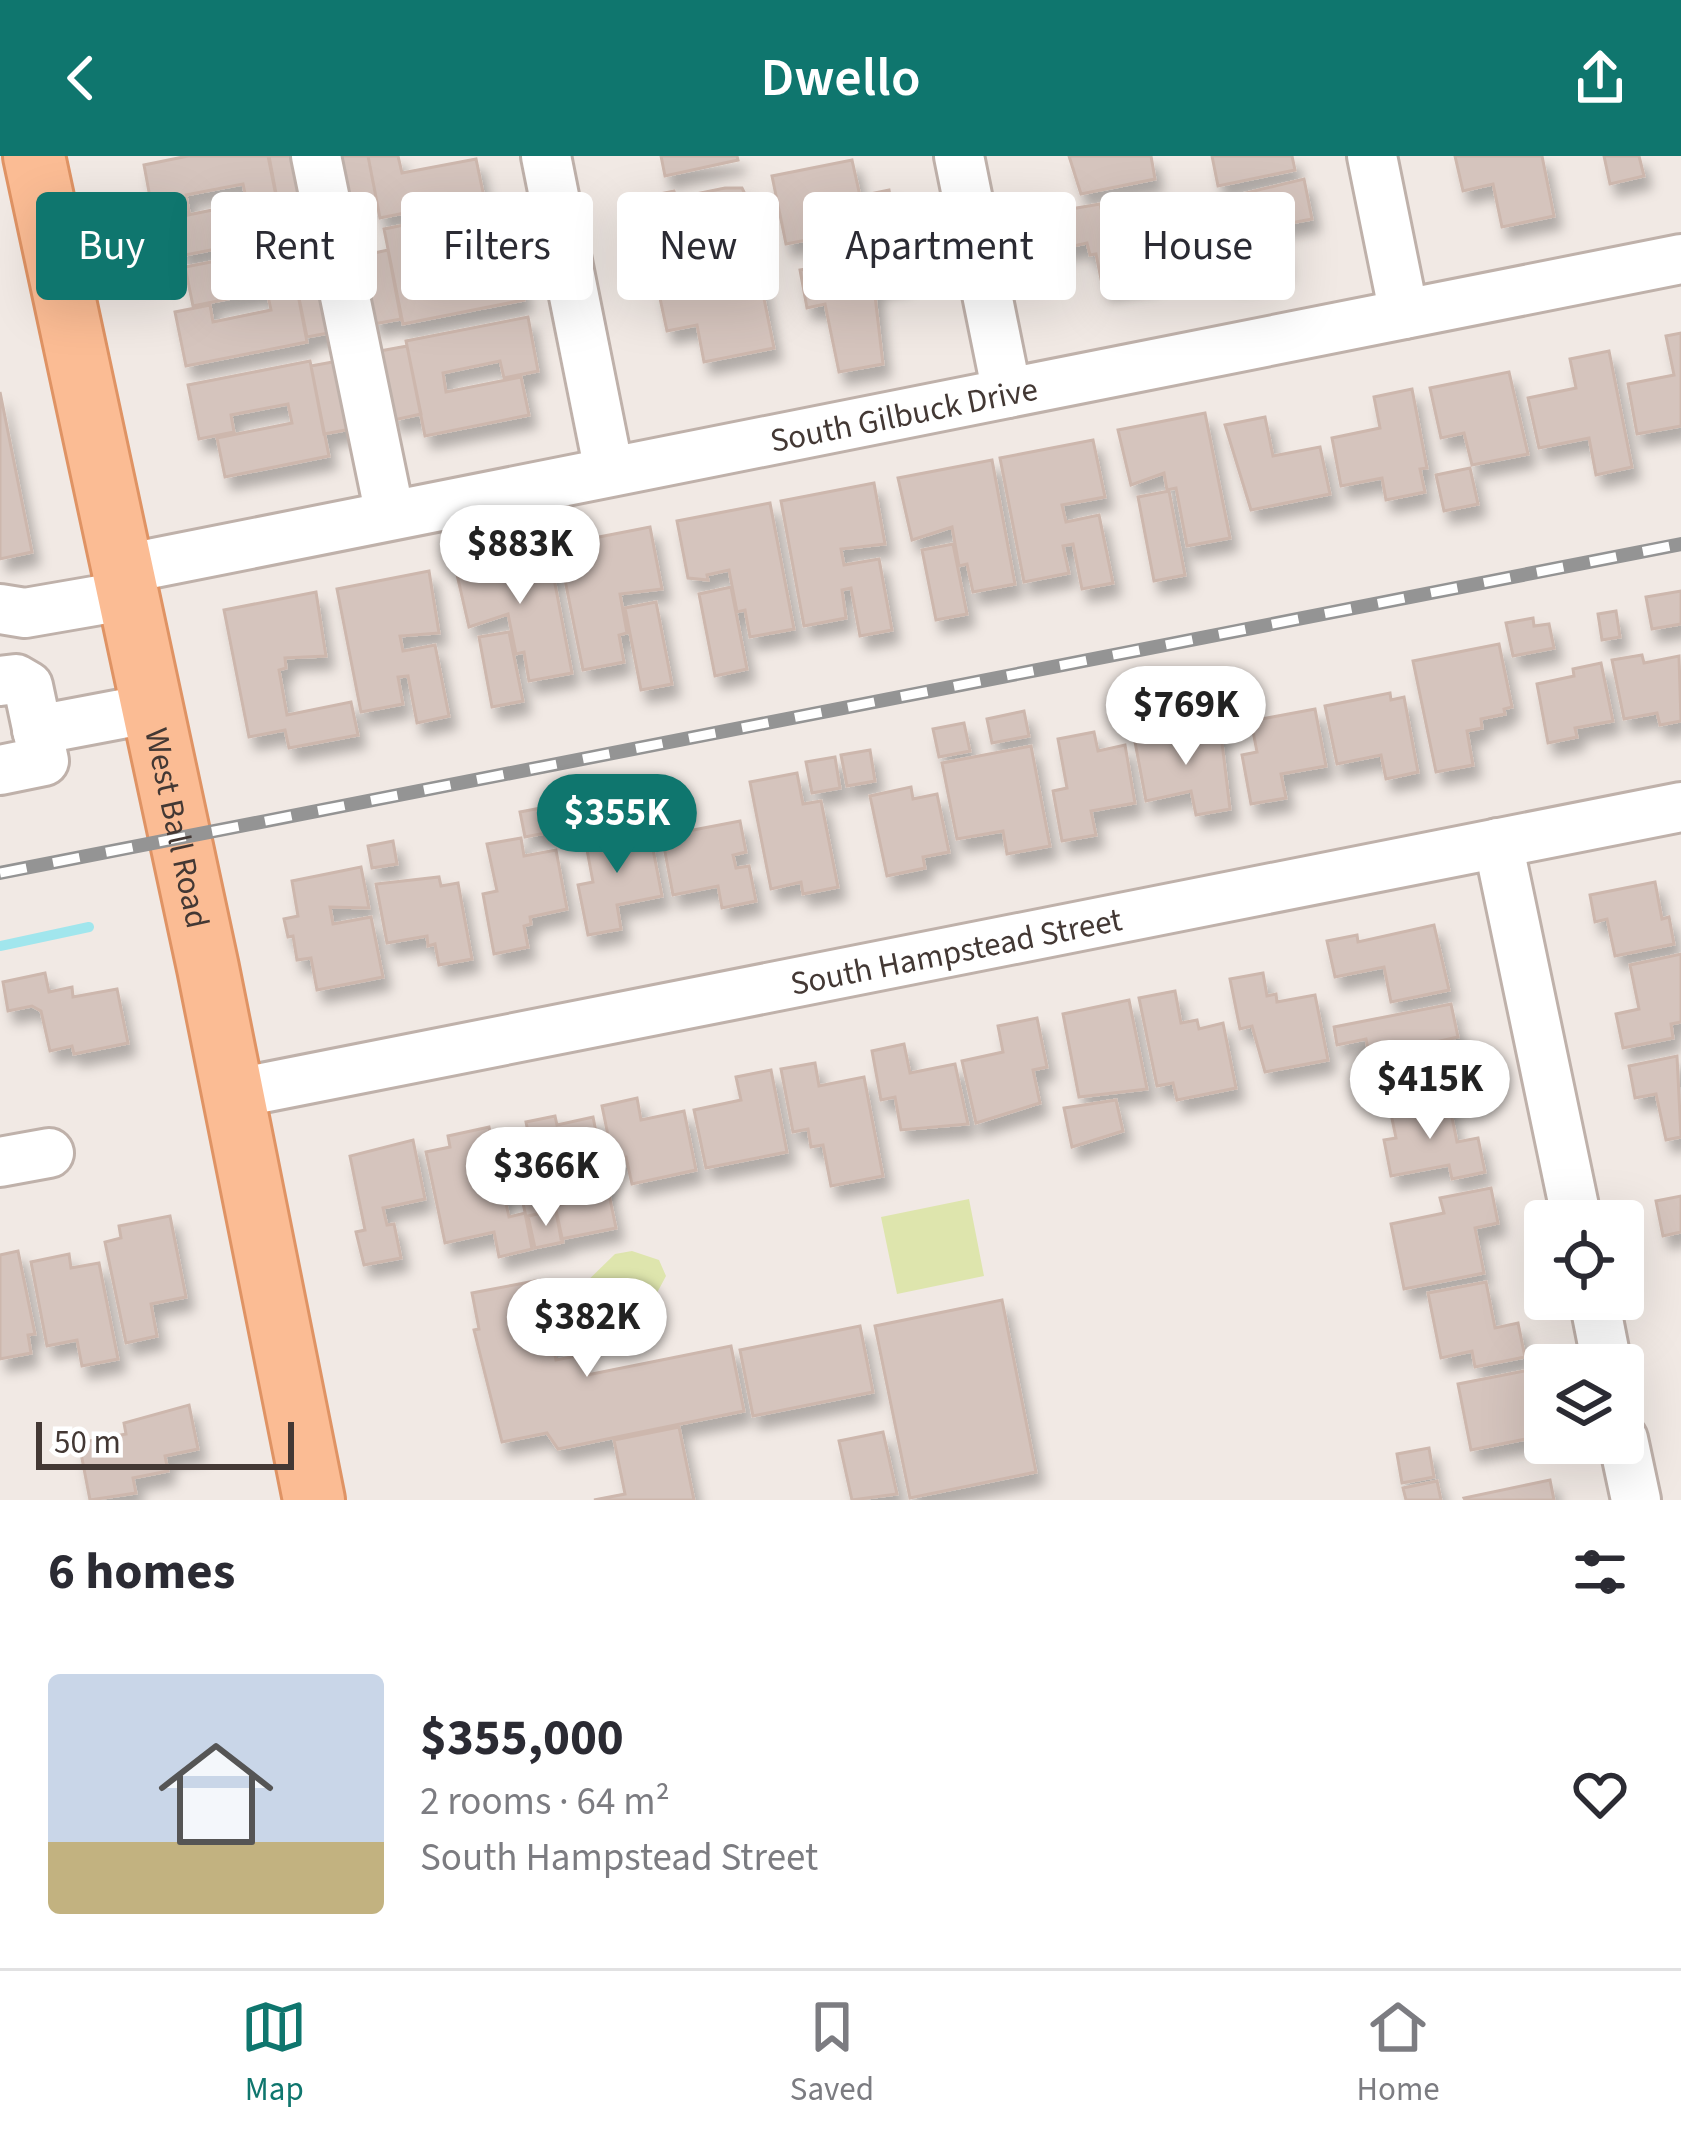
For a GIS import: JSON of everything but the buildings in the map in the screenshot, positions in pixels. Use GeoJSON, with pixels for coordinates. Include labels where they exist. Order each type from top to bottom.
{"type":"FeatureCollection","features":[{"type":"Feature","properties":{"kind":"main road","name":"West Ball Road"},"geometry":{"type":"LineString","coordinates":[[34,156],[127,582],[314,1500]]}},
{"type":"Feature","properties":{"kind":"street"},"geometry":{"type":"LineString","coordinates":[[316,156],[390,514]]}},
{"type":"Feature","properties":{"kind":"street"},"geometry":{"type":"LineString","coordinates":[[546,156],[609,471]]}},
{"type":"Feature","properties":{"kind":"street"},"geometry":{"type":"LineString","coordinates":[[959,156],[1007,393]]}},
{"type":"Feature","properties":{"kind":"street"},"geometry":{"type":"LineString","coordinates":[[1372,156],[1404,314]]}},
{"type":"Feature","properties":{"kind":"street","name":"South Gilbuck Drive"},"geometry":{"type":"LineString","coordinates":[[0,610],[25,613],[390,514],[1681,259]]}},
{"type":"Feature","properties":{"kind":"street"},"geometry":{"type":"LineString","coordinates":[[0,681],[16,679],[28,686],[44,761],[0,770]]}},
{"type":"Feature","properties":{"kind":"street"},"geometry":{"type":"LineString","coordinates":[[37,730],[153,708]]}},
{"type":"Feature","properties":{"kind":"street","name":"South Hampstead Street"},"geometry":{"type":"LineString","coordinates":[[232,1094],[1681,807]]}},
{"type":"Feature","properties":{"kind":"street"},"geometry":{"type":"LineString","coordinates":[[1498,843],[1573,1200]]}},
{"type":"Feature","properties":{"kind":"street"},"geometry":{"type":"LineString","coordinates":[[0,1162],[49,1153]]}},
{"type":"Feature","properties":{"kind":"street"},"geometry":{"type":"LineString","coordinates":[[1628,1464],[1636,1500]]}},
{"type":"Feature","properties":{"kind":"green space"},"geometry":{"type":"Polygon","coordinates":[[[969,1199],[984,1276],[897,1294],[881,1217],[969,1199]]]}},
{"type":"Feature","properties":{"kind":"green space"},"geometry":{"type":"Polygon","coordinates":[[[632,1251],[659,1260],[666,1276],[628,1347],[593,1353],[577,1291],[615,1254],[632,1251]]]}},
{"type":"Feature","properties":{"kind":"waterway"},"geometry":{"type":"LineString","coordinates":[[0,946],[89,927]]}},
{"type":"Feature","properties":{"kind":"railway"},"geometry":{"type":"LineString","coordinates":[[0,873],[1681,544]]}}]}
